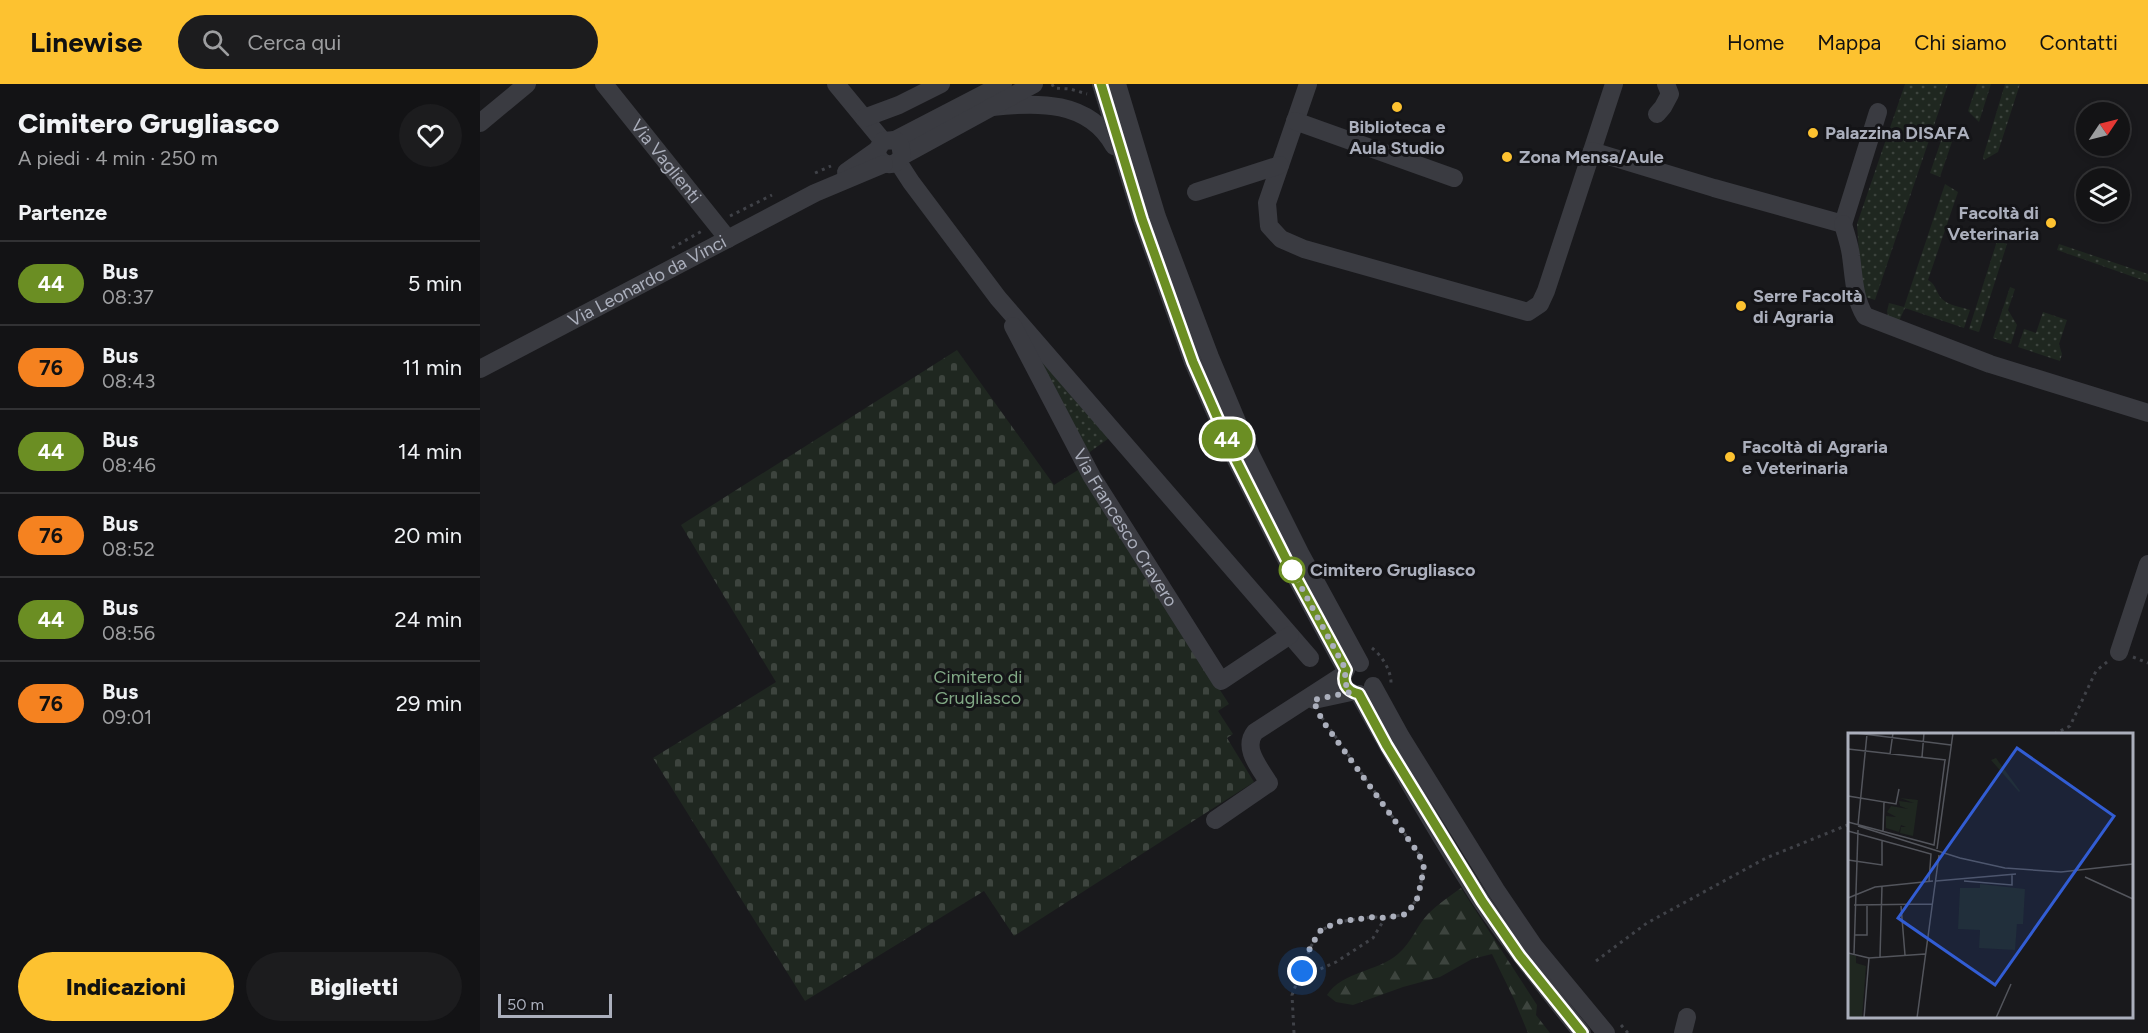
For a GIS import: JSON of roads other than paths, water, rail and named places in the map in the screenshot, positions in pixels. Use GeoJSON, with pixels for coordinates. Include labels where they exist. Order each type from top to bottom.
{"type":"FeatureCollection","features":[{"type":"Feature","properties":{"kind":"street"},"geometry":{"type":"LineString","coordinates":[[480,123],[527,84]]}},
{"type":"Feature","properties":{"kind":"street","name":"Via Vaglienti"},"geometry":{"type":"LineString","coordinates":[[604,84],[728,239]]}},
{"type":"Feature","properties":{"kind":"street","name":"Via Francesco Cravero"},"geometry":{"type":"LineString","coordinates":[[836,84],[890,152],[998,298],[1310,658]]}},
{"type":"Feature","properties":{"kind":"street"},"geometry":{"type":"LineString","coordinates":[[864,118],[899,105],[941,84]]}},
{"type":"Feature","properties":{"kind":"street"},"geometry":{"type":"LineString","coordinates":[[948,112],[949,84]]}},
{"type":"Feature","properties":{"kind":"street","name":"Via Leonardo da Vinci"},"geometry":{"type":"LineString","coordinates":[[890,152],[948,112],[1003,84]]}},
{"type":"Feature","properties":{"kind":"street","name":"Via Leonardo da Vinci"},"geometry":{"type":"LineString","coordinates":[[480,369],[890,152],[992,107],[1034,84]]}},
{"type":"Feature","properties":{"kind":"street"},"geometry":{"type":"LineString","coordinates":[[1101,84],[1126,169],[1193,362],[1231,449],[1286,559],[1355,680],[1401,737],[1496,890],[1534,946],[1613,1029]]}},
{"type":"Feature","properties":{"kind":"street"},"geometry":{"type":"LineString","coordinates":[[1117,84],[1157,217],[1210,357],[1246,444],[1300,553],[1355,680],[1387,746],[1482,901],[1520,956],[1582,1033]]}},
{"type":"Feature","properties":{"kind":"street"},"geometry":{"type":"LineString","coordinates":[[1308,84],[1267,203],[1269,226],[1281,239],[1304,249],[1528,312],[1540,304],[1546,291],[1613,84]]}},
{"type":"Feature","properties":{"kind":"street"},"geometry":{"type":"LineString","coordinates":[[1657,114],[1670,94],[1665,84]]}},
{"type":"Feature","properties":{"kind":"street"},"geometry":{"type":"LineString","coordinates":[[992,107],[1025,104],[1066,108],[1090,118],[1107,132],[1126,169]]}},
{"type":"Feature","properties":{"kind":"street"},"geometry":{"type":"LineString","coordinates":[[1878,112],[1843,224],[1851,254],[1853,280],[1859,307],[1865,316],[1990,363],[2148,412]]}},
{"type":"Feature","properties":{"kind":"street"},"geometry":{"type":"LineString","coordinates":[[1295,121],[1454,178]]}},
{"type":"Feature","properties":{"kind":"street"},"geometry":{"type":"LineString","coordinates":[[1592,151],[1843,224]]}},
{"type":"Feature","properties":{"kind":"street"},"geometry":{"type":"LineString","coordinates":[[1196,192],[1280,165]]}},
{"type":"Feature","properties":{"kind":"street","name":"Via Francesco Cravero"},"geometry":{"type":"LineString","coordinates":[[998,298],[1092,477],[1221,681],[1290,635]]}},
{"type":"Feature","properties":{"kind":"street"},"geometry":{"type":"LineString","coordinates":[[2119,652],[2148,564]]}},
{"type":"Feature","properties":{"kind":"street"},"geometry":{"type":"LineString","coordinates":[[1215,820],[1269,783],[1252,755],[1249,744],[1251,737],[1263,726],[1307,701],[1355,680]]}},
{"type":"Feature","properties":{"kind":"place","name":"Biblioteca e Aula Studio"},"geometry":{"type":"Point","coordinates":[1397,107]}},
{"type":"Feature","properties":{"kind":"place","name":"Palazzina DISAFA"},"geometry":{"type":"Point","coordinates":[1813,133]}},
{"type":"Feature","properties":{"kind":"place","name":"Zona Mensa/Aule"},"geometry":{"type":"Point","coordinates":[1507,157]}},
{"type":"Feature","properties":{"kind":"place","name":"Facoltà di Veterinaria"},"geometry":{"type":"Point","coordinates":[2051,223]}},
{"type":"Feature","properties":{"kind":"place","name":"Serre Facoltà di Agraria"},"geometry":{"type":"Point","coordinates":[1741,306]}},
{"type":"Feature","properties":{"kind":"place","name":"Facoltà di Agraria e Veterinaria"},"geometry":{"type":"Point","coordinates":[1730,457]}},
{"type":"Feature","properties":{"kind":"place","name":"Cimitero Grugliasco"},"geometry":{"type":"Point","coordinates":[1292,570]}},
{"type":"Feature","properties":{"kind":"park label","name":"Cimitero di Grugliasco"},"geometry":{"type":"Point","coordinates":[978,687]}}]}
